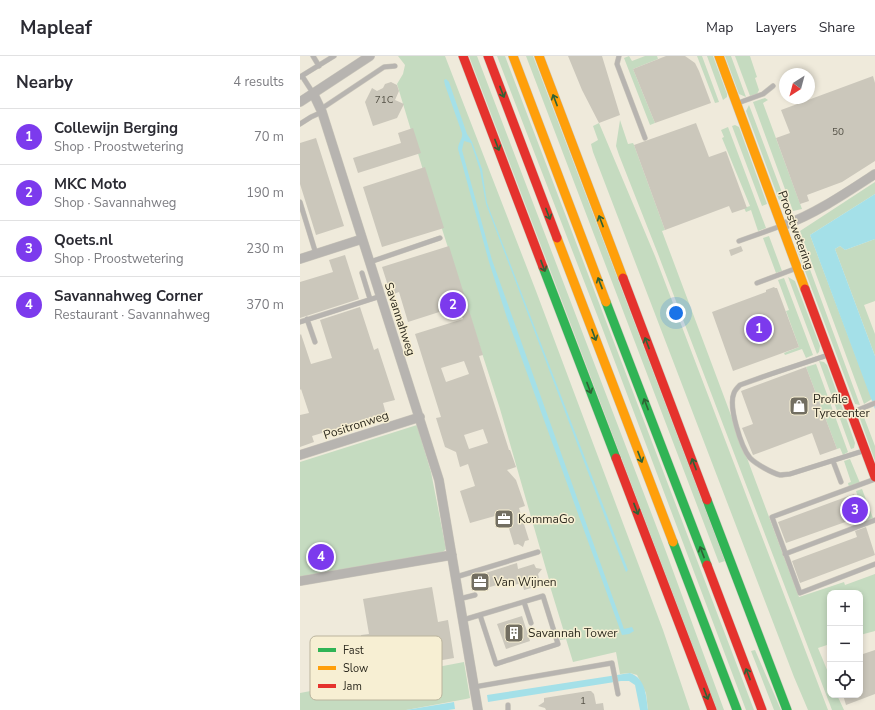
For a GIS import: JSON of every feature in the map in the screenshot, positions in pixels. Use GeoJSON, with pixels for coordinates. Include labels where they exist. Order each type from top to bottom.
{"type":"FeatureCollection","features":[{"type":"Feature","properties":{"kind":"main road"},"geometry":{"type":"LineString","coordinates":[[463,56],[712,710]]}},
{"type":"Feature","properties":{"kind":"main road"},"geometry":{"type":"LineString","coordinates":[[488,56],[737,710]]}},
{"type":"Feature","properties":{"kind":"main road"},"geometry":{"type":"LineString","coordinates":[[513,56],[762,710]]}},
{"type":"Feature","properties":{"kind":"main road"},"geometry":{"type":"LineString","coordinates":[[539,56],[787,710]]}},
{"type":"Feature","properties":{"kind":"main road","name":"Proostwetering"},"geometry":{"type":"LineString","coordinates":[[719,56],[875,478]]}},
{"type":"Feature","properties":{"kind":"main road"},"geometry":{"type":"LineString","coordinates":[[750,612],[794,703]]}},
{"type":"Feature","properties":{"kind":"main road"},"geometry":{"type":"LineString","coordinates":[[682,631],[695,692]]}},
{"type":"Feature","properties":{"kind":"street"},"geometry":{"type":"LineString","coordinates":[[300,102],[370,56]]}},
{"type":"Feature","properties":{"kind":"street","name":"Savannahweg"},"geometry":{"type":"LineString","coordinates":[[313,93],[322,111],[439,480],[478,710]]}},
{"type":"Feature","properties":{"kind":"street"},"geometry":{"type":"LineString","coordinates":[[782,226],[794,222],[832,201],[875,174]]}},
{"type":"Feature","properties":{"kind":"street"},"geometry":{"type":"LineString","coordinates":[[300,259],[362,239]]}},
{"type":"Feature","properties":{"kind":"street","name":"Positronweg"},"geometry":{"type":"LineString","coordinates":[[300,455],[420,417]]}},
{"type":"Feature","properties":{"kind":"street"},"geometry":{"type":"LineString","coordinates":[[300,581],[452,555]]}},
{"type":"Feature","properties":{"kind":"lane"},"geometry":{"type":"LineString","coordinates":[[313,56],[319,66]]}},
{"type":"Feature","properties":{"kind":"lane"},"geometry":{"type":"LineString","coordinates":[[313,93],[301,76],[334,56]]}},
{"type":"Feature","properties":{"kind":"lane"},"geometry":{"type":"LineString","coordinates":[[619,56],[617,64],[645,138]]}},
{"type":"Feature","properties":{"kind":"lane"},"geometry":{"type":"LineString","coordinates":[[300,124],[322,111],[384,67],[395,66]]}},
{"type":"Feature","properties":{"kind":"lane"},"geometry":{"type":"LineString","coordinates":[[736,104],[763,94],[773,86]]}},
{"type":"Feature","properties":{"kind":"lane"},"geometry":{"type":"LineString","coordinates":[[300,202],[316,254]]}},
{"type":"Feature","properties":{"kind":"lane"},"geometry":{"type":"LineString","coordinates":[[740,242],[782,226]]}},
{"type":"Feature","properties":{"kind":"lane"},"geometry":{"type":"LineString","coordinates":[[370,262],[440,238]]}},
{"type":"Feature","properties":{"kind":"lane"},"geometry":{"type":"LineString","coordinates":[[757,283],[798,268]]}},
{"type":"Feature","properties":{"kind":"lane"},"geometry":{"type":"LineString","coordinates":[[362,273],[370,299]]}},
{"type":"Feature","properties":{"kind":"lane"},"geometry":{"type":"LineString","coordinates":[[300,322],[380,296]]}},
{"type":"Feature","properties":{"kind":"lane"},"geometry":{"type":"LineString","coordinates":[[307,319],[315,342]]}},
{"type":"Feature","properties":{"kind":"lane"},"geometry":{"type":"LineString","coordinates":[[830,354],[740,385],[733,393],[733,414],[742,440],[749,457],[765,468],[780,475],[790,474],[865,450]]}},
{"type":"Feature","properties":{"kind":"lane"},"geometry":{"type":"LineString","coordinates":[[851,412],[875,403]]}},
{"type":"Feature","properties":{"kind":"lane"},"geometry":{"type":"LineString","coordinates":[[833,461],[841,482]]}},
{"type":"Feature","properties":{"kind":"lane"},"geometry":{"type":"LineString","coordinates":[[875,478],[772,517],[800,593],[875,564]]}},
{"type":"Feature","properties":{"kind":"lane"},"geometry":{"type":"LineString","coordinates":[[786,554],[875,520]]}},
{"type":"Feature","properties":{"kind":"lane"},"geometry":{"type":"LineString","coordinates":[[456,577],[538,552]]}},
{"type":"Feature","properties":{"kind":"lane"},"geometry":{"type":"LineString","coordinates":[[459,599],[475,595]]}},
{"type":"Feature","properties":{"kind":"lane"},"geometry":{"type":"LineString","coordinates":[[463,620],[543,596],[558,644],[496,664],[480,615]]}},
{"type":"Feature","properties":{"kind":"lane"},"geometry":{"type":"LineString","coordinates":[[524,602],[531,623]]}},
{"type":"Feature","properties":{"kind":"lane"},"geometry":{"type":"LineString","coordinates":[[474,685],[612,663],[618,694]]}},
{"type":"Feature","properties":{"kind":"green space"},"geometry":{"type":"Polygon","coordinates":[[[398,56],[445,56],[536,291],[663,630],[690,710],[648,710],[646,693],[637,675],[630,673],[620,674],[616,652],[573,662],[566,639],[560,640],[558,635],[564,632],[500,409],[397,84],[403,74],[405,65],[398,56]]]}},
{"type":"Feature","properties":{"kind":"green space"},"geometry":{"type":"Polygon","coordinates":[[[469,56],[477,56],[665,549],[724,710],[717,710],[469,56]]]}},
{"type":"Feature","properties":{"kind":"green space"},"geometry":{"type":"Polygon","coordinates":[[[497,56],[505,56],[754,710],[746,710],[601,325],[497,56]]]}},
{"type":"Feature","properties":{"kind":"green space"},"geometry":{"type":"Polygon","coordinates":[[[526,56],[533,56],[725,561],[719,563],[526,56]]]}},
{"type":"Feature","properties":{"kind":"green space"},"geometry":{"type":"Polygon","coordinates":[[[629,56],[632,61],[645,56],[657,56],[658,59],[633,69],[655,123],[650,125],[624,58],[629,56]]]}},
{"type":"Feature","properties":{"kind":"green space"},"geometry":{"type":"Polygon","coordinates":[[[697,56],[702,56],[719,102],[715,103],[697,56]]]}},
{"type":"Feature","properties":{"kind":"green space"},"geometry":{"type":"Polygon","coordinates":[[[707,56],[713,56],[727,94],[727,97],[723,100],[707,56]]]}},
{"type":"Feature","properties":{"kind":"green space"},"geometry":{"type":"Polygon","coordinates":[[[725,56],[731,56],[746,97],[739,94],[725,56]]]}},
{"type":"Feature","properties":{"kind":"green space"},"geometry":{"type":"Polygon","coordinates":[[[735,56],[750,56],[757,77],[755,78],[759,90],[757,94],[750,96],[735,56]]]}},
{"type":"Feature","properties":{"kind":"green space"},"geometry":{"type":"Polygon","coordinates":[[[765,98],[768,100],[763,103],[802,209],[793,211],[753,102],[765,98]]]}},
{"type":"Feature","properties":{"kind":"green space"},"geometry":{"type":"Polygon","coordinates":[[[749,105],[784,198],[779,200],[746,111],[749,105]]]}},
{"type":"Feature","properties":{"kind":"green space"},"geometry":{"type":"Polygon","coordinates":[[[620,120],[628,144],[633,143],[634,145],[665,230],[662,231],[799,597],[844,582],[845,585],[875,574],[875,631],[863,634],[863,590],[827,590],[827,645],[818,648],[827,670],[827,697],[658,254],[616,146],[620,120]]]}},
{"type":"Feature","properties":{"kind":"green space"},"geometry":{"type":"Polygon","coordinates":[[[599,123],[655,256],[828,710],[808,710],[794,677],[593,152],[591,144],[598,140],[593,126],[599,123]]]}},
{"type":"Feature","properties":{"kind":"green space"},"geometry":{"type":"Polygon","coordinates":[[[735,125],[739,127],[767,204],[762,206],[732,126],[735,125]]]}},
{"type":"Feature","properties":{"kind":"green space"},"geometry":{"type":"Polygon","coordinates":[[[728,127],[766,228],[758,231],[751,210],[746,212],[744,208],[750,206],[722,138],[724,137],[721,130],[728,127]]]}},
{"type":"Feature","properties":{"kind":"green space"},"geometry":{"type":"Polygon","coordinates":[[[875,182],[875,194],[810,235],[872,399],[864,404],[800,231],[875,182]]]}},
{"type":"Feature","properties":{"kind":"green space"},"geometry":{"type":"Polygon","coordinates":[[[769,236],[782,271],[776,273],[763,238],[769,236]]]}},
{"type":"Feature","properties":{"kind":"green space"},"geometry":{"type":"Polygon","coordinates":[[[875,239],[875,301],[864,305],[875,334],[875,356],[835,249],[840,246],[845,250],[875,239]]]}},
{"type":"Feature","properties":{"kind":"green space"},"geometry":{"type":"Polygon","coordinates":[[[801,245],[860,405],[855,404],[796,247],[801,245]]]}},
{"type":"Feature","properties":{"kind":"green space"},"geometry":{"type":"Polygon","coordinates":[[[788,277],[795,281],[820,346],[817,354],[788,277]]]}},
{"type":"Feature","properties":{"kind":"green space"},"geometry":{"type":"Polygon","coordinates":[[[784,278],[813,355],[806,358],[802,349],[785,355],[784,353],[799,347],[786,311],[789,310],[778,280],[784,278]]]}},
{"type":"Feature","properties":{"kind":"green space"},"geometry":{"type":"Polygon","coordinates":[[[819,361],[824,362],[827,365],[855,443],[854,448],[851,449],[819,361]]]}},
{"type":"Feature","properties":{"kind":"green space"},"geometry":{"type":"Polygon","coordinates":[[[816,364],[848,452],[843,455],[840,448],[837,449],[806,367],[816,364]]]}},
{"type":"Feature","properties":{"kind":"green space"},"geometry":{"type":"Polygon","coordinates":[[[862,412],[875,446],[875,461],[859,416],[862,412]]]}},
{"type":"Feature","properties":{"kind":"green space"},"geometry":{"type":"Polygon","coordinates":[[[417,425],[431,472],[446,549],[441,554],[300,578],[300,462],[417,425]]]}},
{"type":"Feature","properties":{"kind":"green space"},"geometry":{"type":"Polygon","coordinates":[[[850,459],[860,483],[849,487],[848,483],[851,482],[844,461],[850,459]]]}},
{"type":"Feature","properties":{"kind":"green space"},"geometry":{"type":"Polygon","coordinates":[[[862,489],[873,518],[866,521],[856,491],[862,489]]]}},
{"type":"Feature","properties":{"kind":"green space"},"geometry":{"type":"Polygon","coordinates":[[[755,650],[781,710],[774,710],[751,651],[755,650]]]}},
{"type":"Feature","properties":{"kind":"green space"},"geometry":{"type":"Polygon","coordinates":[[[464,662],[470,698],[406,710],[300,710],[300,693],[310,691],[310,700],[442,700],[442,666],[464,662]]]}},
{"type":"Feature","properties":{"kind":"green space"},"geometry":{"type":"Polygon","coordinates":[[[827,698],[838,698],[844,710],[832,710],[827,698]]]}},
{"type":"Feature","properties":{"kind":"water"},"geometry":{"type":"Polygon","coordinates":[[[446,79],[449,82],[467,134],[472,142],[482,169],[487,203],[628,570],[626,572],[486,204],[480,170],[471,143],[464,141],[462,150],[492,260],[624,629],[632,627],[634,631],[629,634],[622,635],[507,318],[489,262],[458,149],[462,133],[445,85],[444,80],[446,79]]]}},
{"type":"Feature","properties":{"kind":"water"},"geometry":{"type":"Polygon","coordinates":[[[875,194],[875,239],[845,250],[840,246],[835,249],[875,356],[875,409],[810,235],[875,194]]]}},
{"type":"Feature","properties":{"kind":"water"},"geometry":{"type":"Polygon","coordinates":[[[630,673],[642,683],[646,693],[648,710],[640,710],[635,685],[629,681],[488,702],[487,695],[630,673]]]}},
{"type":"Feature","properties":{"kind":"water"},"geometry":{"type":"Polygon","coordinates":[[[454,702],[455,709],[406,710],[454,702]]]}},
{"type":"Feature","properties":{"kind":"building"},"geometry":{"type":"Polygon","coordinates":[[[568,56],[602,56],[620,115],[599,123],[582,90],[568,56]]]}},
{"type":"Feature","properties":{"kind":"building"},"geometry":{"type":"Polygon","coordinates":[[[666,56],[685,56],[695,63],[711,103],[655,123],[633,69],[666,56]]]}},
{"type":"Feature","properties":{"kind":"building"},"geometry":{"type":"Polygon","coordinates":[[[873,76],[875,83],[875,161],[842,182],[807,195],[809,201],[800,204],[776,138],[790,133],[781,110],[797,104],[815,104],[815,97],[873,76]]]}},
{"type":"Feature","properties":{"kind":"building"},"geometry":{"type":"Polygon","coordinates":[[[391,82],[397,85],[399,91],[395,100],[404,104],[397,118],[373,126],[365,102],[372,88],[377,91],[383,88],[385,84],[391,82]]]}},
{"type":"Feature","properties":{"kind":"building"},"geometry":{"type":"Polygon","coordinates":[[[696,123],[709,157],[726,151],[747,208],[732,213],[729,206],[665,230],[634,145],[696,123]]]}},
{"type":"Feature","properties":{"kind":"building"},"geometry":{"type":"Polygon","coordinates":[[[413,128],[421,153],[358,173],[353,158],[401,143],[398,133],[413,128]]]}},
{"type":"Feature","properties":{"kind":"building"},"geometry":{"type":"Polygon","coordinates":[[[316,138],[344,226],[316,235],[300,184],[300,143],[316,138]]]}},
{"type":"Feature","properties":{"kind":"building"},"geometry":{"type":"Polygon","coordinates":[[[425,167],[444,228],[382,247],[363,187],[425,167]]]}},
{"type":"Feature","properties":{"kind":"building"},"geometry":{"type":"Polygon","coordinates":[[[449,246],[483,355],[479,356],[509,450],[516,467],[507,470],[516,480],[525,506],[519,508],[529,540],[525,541],[523,547],[518,544],[514,545],[507,522],[495,516],[470,523],[460,491],[475,486],[468,464],[460,467],[456,452],[445,447],[436,418],[441,417],[415,334],[463,319],[458,306],[408,322],[399,292],[391,295],[382,267],[449,246]],[[464,361],[441,368],[446,382],[469,374],[464,361]],[[483,429],[464,435],[469,449],[488,443],[483,429]]]}},
{"type":"Feature","properties":{"kind":"building"},"geometry":{"type":"Polygon","coordinates":[[[741,246],[743,251],[731,256],[729,250],[741,246]]]}},
{"type":"Feature","properties":{"kind":"building"},"geometry":{"type":"Polygon","coordinates":[[[345,255],[359,299],[300,318],[300,282],[333,272],[329,260],[345,255]]]}},
{"type":"Feature","properties":{"kind":"building"},"geometry":{"type":"Polygon","coordinates":[[[774,287],[777,288],[799,347],[733,371],[712,312],[766,292],[766,290],[774,287]]]}},
{"type":"Feature","properties":{"kind":"building"},"geometry":{"type":"Polygon","coordinates":[[[360,307],[374,350],[378,348],[395,400],[383,403],[386,414],[312,436],[314,442],[300,447],[300,415],[309,413],[301,389],[300,390],[300,335],[301,334],[311,364],[332,358],[320,320],[360,307]]]}},
{"type":"Feature","properties":{"kind":"building"},"geometry":{"type":"Polygon","coordinates":[[[806,367],[837,449],[820,455],[812,433],[753,455],[742,428],[753,424],[741,391],[806,367]]]}},
{"type":"Feature","properties":{"kind":"building"},"geometry":{"type":"Polygon","coordinates":[[[854,494],[863,520],[853,524],[851,520],[786,543],[778,522],[854,494]]]}},
{"type":"Feature","properties":{"kind":"building"},"geometry":{"type":"Polygon","coordinates":[[[866,527],[875,555],[800,583],[792,561],[857,537],[855,531],[866,527]]]}},
{"type":"Feature","properties":{"kind":"building"},"geometry":{"type":"Polygon","coordinates":[[[325,551],[327,562],[317,564],[315,552],[325,551]]]}},
{"type":"Feature","properties":{"kind":"building"},"geometry":{"type":"Polygon","coordinates":[[[517,563],[518,569],[534,564],[536,568],[542,569],[538,574],[539,578],[529,582],[531,588],[524,590],[522,583],[514,585],[513,580],[480,590],[479,586],[472,584],[477,580],[476,576],[517,563]]]}},
{"type":"Feature","properties":{"kind":"building"},"geometry":{"type":"Polygon","coordinates":[[[432,587],[438,622],[448,620],[454,658],[442,660],[442,636],[361,636],[369,634],[363,599],[432,587]]]}},
{"type":"Feature","properties":{"kind":"building","name":"Savannah Tower"},"geometry":{"type":"Polygon","coordinates":[[[522,616],[530,641],[506,649],[497,624],[522,616]]]}},
{"type":"Feature","properties":{"kind":"building"},"geometry":{"type":"Polygon","coordinates":[[[875,650],[875,694],[846,705],[844,698],[863,698],[863,654],[875,650]]]}},
{"type":"Feature","properties":{"kind":"building"},"geometry":{"type":"Polygon","coordinates":[[[591,691],[594,694],[596,704],[603,703],[604,710],[546,710],[545,708],[538,706],[544,702],[544,698],[591,691]]]}},
{"type":"Feature","properties":{"kind":"traffic: fast"},"geometry":{"type":"LineString","coordinates":[[543,267],[616,458]]}},
{"type":"Feature","properties":{"kind":"traffic: fast"},"geometry":{"type":"LineString","coordinates":[[606,302],[707,565]]}},
{"type":"Feature","properties":{"kind":"traffic: fast"},"geometry":{"type":"LineString","coordinates":[[707,500],[787,710]]}},
{"type":"Feature","properties":{"kind":"traffic: fast"},"geometry":{"type":"LineString","coordinates":[[673,542],[737,710]]}},
{"type":"Feature","properties":{"kind":"traffic: slow"},"geometry":{"type":"LineString","coordinates":[[513,56],[606,302]]}},
{"type":"Feature","properties":{"kind":"traffic: slow"},"geometry":{"type":"LineString","coordinates":[[539,56],[623,278]]}},
{"type":"Feature","properties":{"kind":"traffic: slow"},"geometry":{"type":"LineString","coordinates":[[719,56],[805,289]]}},
{"type":"Feature","properties":{"kind":"traffic: slow"},"geometry":{"type":"LineString","coordinates":[[557,238],[673,542]]}},
{"type":"Feature","properties":{"kind":"traffic: jam"},"geometry":{"type":"LineString","coordinates":[[463,56],[543,267]]}},
{"type":"Feature","properties":{"kind":"traffic: jam"},"geometry":{"type":"LineString","coordinates":[[488,56],[557,238]]}},
{"type":"Feature","properties":{"kind":"traffic: jam"},"geometry":{"type":"LineString","coordinates":[[623,278],[707,500]]}},
{"type":"Feature","properties":{"kind":"traffic: jam"},"geometry":{"type":"LineString","coordinates":[[805,289],[875,477]]}},
{"type":"Feature","properties":{"kind":"traffic: jam"},"geometry":{"type":"LineString","coordinates":[[616,458],[712,710]]}},
{"type":"Feature","properties":{"kind":"traffic: jam"},"geometry":{"type":"LineString","coordinates":[[707,565],[762,710]]}},
{"type":"Feature","properties":{"kind":"place","name":"MKC Moto"},"geometry":{"type":"Point","coordinates":[453,305]}},
{"type":"Feature","properties":{"kind":"place","name":"Collewijn Berging"},"geometry":{"type":"Point","coordinates":[759,329]}},
{"type":"Feature","properties":{"kind":"place","name":"Profile Tyrecenter"},"geometry":{"type":"Point","coordinates":[799,406]}},
{"type":"Feature","properties":{"kind":"place","name":"Qoets.nl"},"geometry":{"type":"Point","coordinates":[855,510]}},
{"type":"Feature","properties":{"kind":"place","name":"KommaGo"},"geometry":{"type":"Point","coordinates":[504,519]}},
{"type":"Feature","properties":{"kind":"place","name":"Savannahweg Corner"},"geometry":{"type":"Point","coordinates":[321,557]}},
{"type":"Feature","properties":{"kind":"place","name":"Van Wijnen"},"geometry":{"type":"Point","coordinates":[480,582]}},
{"type":"Feature","properties":{"kind":"place","name":"Savannah Tower"},"geometry":{"type":"Point","coordinates":[514,633]}}]}
